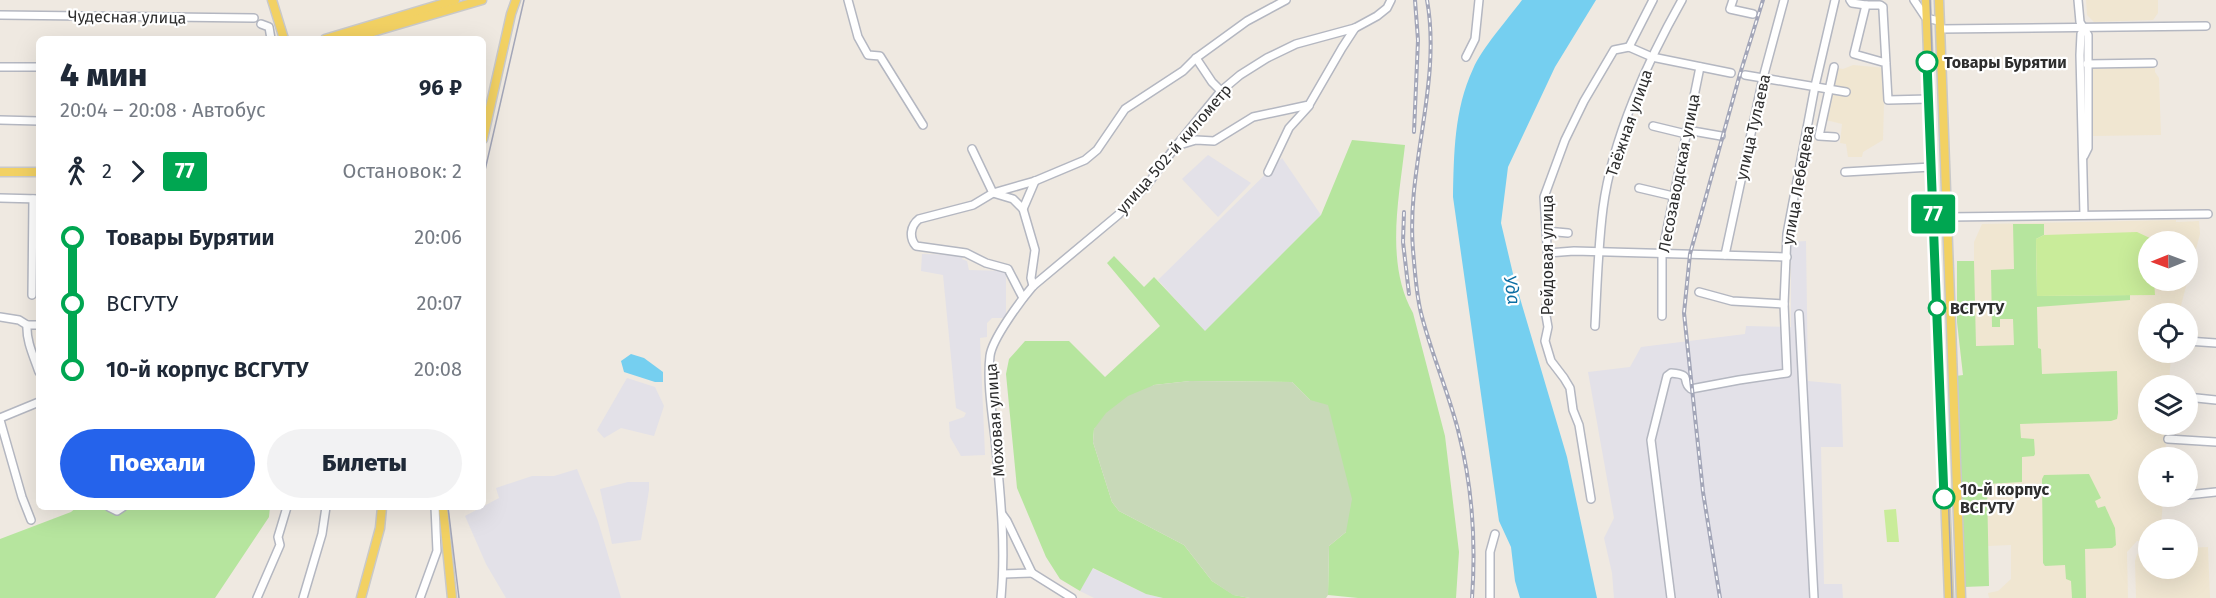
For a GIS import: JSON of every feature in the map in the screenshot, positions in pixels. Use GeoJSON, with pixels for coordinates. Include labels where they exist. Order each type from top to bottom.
{"type":"FeatureCollection","features":[{"type":"Feature","properties":{"kind":"main road"},"geometry":{"type":"LineString","coordinates":[[272,0],[283,36]]}},
{"type":"Feature","properties":{"kind":"main road"},"geometry":{"type":"LineString","coordinates":[[335,36],[455,0]]}},
{"type":"Feature","properties":{"kind":"main road"},"geometry":{"type":"LineString","coordinates":[[359,36],[482,0]]}},
{"type":"Feature","properties":{"kind":"main road"},"geometry":{"type":"LineString","coordinates":[[486,126],[516,0]]}},
{"type":"Feature","properties":{"kind":"main road"},"geometry":{"type":"LineString","coordinates":[[1926,0],[1949,598]]}},
{"type":"Feature","properties":{"kind":"main road"},"geometry":{"type":"LineString","coordinates":[[1939,0],[1961,598]]}},
{"type":"Feature","properties":{"kind":"main road"},"geometry":{"type":"LineString","coordinates":[[1931,167],[1945,167]]}},
{"type":"Feature","properties":{"kind":"main road"},"geometry":{"type":"LineString","coordinates":[[0,172],[36,172]]}},
{"type":"Feature","properties":{"kind":"main road"},"geometry":{"type":"LineString","coordinates":[[1941,428],[1955,428]]}},
{"type":"Feature","properties":{"kind":"main road"},"geometry":{"type":"LineString","coordinates":[[361,598],[380,528],[382,510]]}},
{"type":"Feature","properties":{"kind":"main road"},"geometry":{"type":"LineString","coordinates":[[443,510],[452,598]]}},
{"type":"Feature","properties":{"kind":"street"},"geometry":{"type":"LineString","coordinates":[[848,0],[861,45],[868,55],[880,57],[923,125]]}},
{"type":"Feature","properties":{"kind":"street"},"geometry":{"type":"LineString","coordinates":[[1023,298],[1008,269],[966,254],[919,248],[911,240],[912,228],[919,219],[973,205],[993,193],[1035,181],[1085,160],[1097,150],[1125,109],[1183,71],[1196,58],[1247,21],[1286,0]]}},
{"type":"Feature","properties":{"kind":"street","name":"улица 502-й километр"},"geometry":{"type":"LineString","coordinates":[[1023,298],[1033,286],[1118,215],[1147,185],[1221,91],[1240,75],[1296,44],[1355,28],[1377,16],[1387,8],[1391,0]]}},
{"type":"Feature","properties":{"kind":"street"},"geometry":{"type":"LineString","coordinates":[[1466,57],[1475,39],[1479,0]]}},
{"type":"Feature","properties":{"kind":"street","name":"Рейдовая улица"},"geometry":{"type":"LineString","coordinates":[[1591,499],[1579,425],[1573,410],[1570,388],[1551,361],[1545,341],[1548,327],[1545,310],[1550,293],[1544,197],[1565,140],[1584,101],[1614,50],[1629,47],[1653,0]]}},
{"type":"Feature","properties":{"kind":"street","name":"Таёжная улица"},"geometry":{"type":"LineString","coordinates":[[1595,326],[1603,206],[1613,161],[1652,57],[1682,0]]}},
{"type":"Feature","properties":{"kind":"street"},"geometry":{"type":"LineString","coordinates":[[1733,0],[1730,9],[1753,14]]}},
{"type":"Feature","properties":{"kind":"street","name":"улица Тулаева"},"geometry":{"type":"LineString","coordinates":[[1725,255],[1782,0]]}},
{"type":"Feature","properties":{"kind":"street","name":"улица Лебедева"},"geometry":{"type":"LineString","coordinates":[[1671,598],[1651,440],[1668,373],[1684,375],[1691,389],[1786,373],[1784,304],[1787,234],[1834,0]]}},
{"type":"Feature","properties":{"kind":"street"},"geometry":{"type":"LineString","coordinates":[[1850,0],[1852,3],[1883,7],[1888,100],[1929,99]]}},
{"type":"Feature","properties":{"kind":"street"},"geometry":{"type":"LineString","coordinates":[[1914,0],[1926,18],[1940,25],[2085,28],[2127,25],[2206,26]]}},
{"type":"Feature","properties":{"kind":"street"},"geometry":{"type":"LineString","coordinates":[[2078,0],[2080,22],[2088,35],[2084,102]]}},
{"type":"Feature","properties":{"kind":"street"},"geometry":{"type":"LineString","coordinates":[[1866,5],[1854,54],[1886,63]]}},
{"type":"Feature","properties":{"kind":"street","name":"Чудесная улица"},"geometry":{"type":"LineString","coordinates":[[0,15],[254,18]]}},
{"type":"Feature","properties":{"kind":"street"},"geometry":{"type":"LineString","coordinates":[[261,24],[269,27],[270,36]]}},
{"type":"Feature","properties":{"kind":"street"},"geometry":{"type":"LineString","coordinates":[[1268,172],[1289,128],[1309,105],[1355,28]]}},
{"type":"Feature","properties":{"kind":"street"},"geometry":{"type":"LineString","coordinates":[[2084,215],[2084,156],[2088,148],[2081,34],[2085,28]]}},
{"type":"Feature","properties":{"kind":"street"},"geometry":{"type":"LineString","coordinates":[[1629,47],[1652,57],[1731,74]]}},
{"type":"Feature","properties":{"kind":"street"},"geometry":{"type":"LineString","coordinates":[[1196,58],[1221,91]]}},
{"type":"Feature","properties":{"kind":"street"},"geometry":{"type":"LineString","coordinates":[[2086,64],[2152,63]]}},
{"type":"Feature","properties":{"kind":"street"},"geometry":{"type":"LineString","coordinates":[[0,67],[36,67]]}},
{"type":"Feature","properties":{"kind":"street","name":"Лесозаводская улица"},"geometry":{"type":"LineString","coordinates":[[1662,316],[1662,254],[1700,67]]}},
{"type":"Feature","properties":{"kind":"street"},"geometry":{"type":"LineString","coordinates":[[1834,67],[1819,136],[1835,137]]}},
{"type":"Feature","properties":{"kind":"street"},"geometry":{"type":"LineString","coordinates":[[1745,75],[1846,92]]}},
{"type":"Feature","properties":{"kind":"street"},"geometry":{"type":"LineString","coordinates":[[1176,146],[1196,140],[1214,141],[1253,117],[1309,105]]}},
{"type":"Feature","properties":{"kind":"street"},"geometry":{"type":"LineString","coordinates":[[0,120],[36,121]]}},
{"type":"Feature","properties":{"kind":"street"},"geometry":{"type":"LineString","coordinates":[[1653,126],[1721,136]]}},
{"type":"Feature","properties":{"kind":"street"},"geometry":{"type":"LineString","coordinates":[[972,149],[993,193],[1013,200],[1023,209],[1035,250],[1031,278],[1033,286]]}},
{"type":"Feature","properties":{"kind":"street"},"geometry":{"type":"LineString","coordinates":[[1845,172],[1931,167]]}},
{"type":"Feature","properties":{"kind":"street"},"geometry":{"type":"LineString","coordinates":[[1023,209],[1035,181]]}},
{"type":"Feature","properties":{"kind":"street"},"geometry":{"type":"LineString","coordinates":[[1640,188],[1673,196]]}},
{"type":"Feature","properties":{"kind":"street"},"geometry":{"type":"LineString","coordinates":[[0,198],[36,199],[32,295]]}},
{"type":"Feature","properties":{"kind":"street"},"geometry":{"type":"LineString","coordinates":[[1947,217],[2208,214]]}},
{"type":"Feature","properties":{"kind":"street"},"geometry":{"type":"LineString","coordinates":[[1546,231],[1568,233]]}},
{"type":"Feature","properties":{"kind":"street"},"geometry":{"type":"LineString","coordinates":[[1548,253],[1599,252],[1786,257]]}},
{"type":"Feature","properties":{"kind":"street"},"geometry":{"type":"LineString","coordinates":[[1699,292],[1732,301],[1784,304]]}},
{"type":"Feature","properties":{"kind":"street","name":"Моховая улица"},"geometry":{"type":"LineString","coordinates":[[1001,598],[1002,514],[991,402],[990,355],[994,343],[1023,298]]}},
{"type":"Feature","properties":{"kind":"street"},"geometry":{"type":"LineString","coordinates":[[1799,314],[1814,598]]}},
{"type":"Feature","properties":{"kind":"street"},"geometry":{"type":"LineString","coordinates":[[0,317],[19,320],[27,325],[36,325]]}},
{"type":"Feature","properties":{"kind":"street"},"geometry":{"type":"LineString","coordinates":[[27,325],[36,363]]}},
{"type":"Feature","properties":{"kind":"street"},"geometry":{"type":"LineString","coordinates":[[2198,341],[2216,343]]}},
{"type":"Feature","properties":{"kind":"street"},"geometry":{"type":"LineString","coordinates":[[2198,398],[2216,400]]}},
{"type":"Feature","properties":{"kind":"street"},"geometry":{"type":"LineString","coordinates":[[31,520],[22,497],[0,419],[36,403]]}},
{"type":"Feature","properties":{"kind":"street"},"geometry":{"type":"LineString","coordinates":[[2168,439],[2216,442]]}},
{"type":"Feature","properties":{"kind":"street"},"geometry":{"type":"LineString","coordinates":[[2198,494],[2216,492]]}},
{"type":"Feature","properties":{"kind":"street"},"geometry":{"type":"LineString","coordinates":[[257,598],[280,544],[277,538],[286,510]]}},
{"type":"Feature","properties":{"kind":"street"},"geometry":{"type":"LineString","coordinates":[[303,598],[322,534],[326,510]]}},
{"type":"Feature","properties":{"kind":"street"},"geometry":{"type":"LineString","coordinates":[[420,598],[437,551],[435,510]]}},
{"type":"Feature","properties":{"kind":"street"},"geometry":{"type":"LineString","coordinates":[[1002,514],[1032,573],[1072,598]]}},
{"type":"Feature","properties":{"kind":"street"},"geometry":{"type":"LineString","coordinates":[[1490,598],[1490,552],[1495,534]]}},
{"type":"Feature","properties":{"kind":"street"},"geometry":{"type":"LineString","coordinates":[[1003,574],[1032,573]]}},
{"type":"Feature","properties":{"kind":"shaded area"},"geometry":{"type":"Polygon","coordinates":[[[2086,0],[2158,0],[2158,13],[2153,20],[2094,22],[2087,15],[2086,0]]]}},
{"type":"Feature","properties":{"kind":"shaded area"},"geometry":{"type":"Polygon","coordinates":[[[1853,65],[1885,68],[1883,140],[1863,152],[1862,157],[1848,157],[1846,144],[1840,143],[1842,124],[1826,120],[1837,68],[1843,69],[1853,65]]]}},
{"type":"Feature","properties":{"kind":"shaded area"},"geometry":{"type":"Polygon","coordinates":[[[2155,67],[2159,78],[2161,135],[2093,136],[2092,69],[2155,67]]]}},
{"type":"Feature","properties":{"kind":"shaded area"},"geometry":{"type":"Polygon","coordinates":[[[1208,155],[1251,183],[1218,217],[1182,179],[1208,155]]]}},
{"type":"Feature","properties":{"kind":"shaded area"},"geometry":{"type":"Polygon","coordinates":[[[1282,158],[1321,215],[1205,332],[1158,280],[1282,158]]]}},
{"type":"Feature","properties":{"kind":"shaded area"},"geometry":{"type":"Polygon","coordinates":[[[2199,221],[2198,242],[2198,231],[2138,231],[2138,291],[2185,291],[2182,303],[2138,303],[2138,363],[2170,363],[2170,375],[2138,375],[2138,435],[2166,435],[2166,447],[2138,447],[2138,507],[2162,507],[2162,519],[2138,519],[2138,541],[2127,552],[2128,598],[1989,598],[1988,593],[1998,591],[2011,579],[2011,545],[1988,546],[1986,448],[1963,375],[1957,322],[1957,261],[1974,261],[1974,242],[1982,224],[2199,221]]]}},
{"type":"Feature","properties":{"kind":"shaded area"},"geometry":{"type":"Polygon","coordinates":[[[1806,241],[1808,381],[1841,384],[1843,447],[1821,447],[1824,584],[1842,584],[1843,598],[1614,598],[1612,573],[1604,538],[1614,518],[1588,372],[1630,367],[1641,347],[1745,334],[1746,326],[1791,327],[1791,242],[1806,241]]]}},
{"type":"Feature","properties":{"kind":"shaded area"},"geometry":{"type":"Polygon","coordinates":[[[922,254],[963,255],[962,259],[967,261],[969,270],[1006,271],[1006,318],[992,318],[987,323],[987,337],[980,338],[985,455],[961,456],[950,437],[949,422],[964,417],[966,413],[956,408],[943,275],[921,271],[922,254]]]}},
{"type":"Feature","properties":{"kind":"shaded area"},"geometry":{"type":"Polygon","coordinates":[[[627,378],[655,387],[664,406],[654,436],[621,428],[604,438],[597,430],[627,378]]]}},
{"type":"Feature","properties":{"kind":"shaded area"},"geometry":{"type":"Polygon","coordinates":[[[577,469],[598,521],[621,598],[506,598],[486,564],[465,516],[476,510],[486,510],[486,505],[499,498],[496,488],[532,476],[554,476],[577,469]]]}},
{"type":"Feature","properties":{"kind":"shaded area"},"geometry":{"type":"Polygon","coordinates":[[[628,482],[649,482],[641,540],[612,544],[600,489],[628,482]]]}},
{"type":"Feature","properties":{"kind":"shaded area"},"geometry":{"type":"Polygon","coordinates":[[[2198,547],[2208,547],[2210,598],[2136,598],[2135,561],[2137,554],[2138,579],[2198,579],[2198,547]]]}},
{"type":"Feature","properties":{"kind":"shaded area"},"geometry":{"type":"Polygon","coordinates":[[[1092,568],[1146,594],[1163,598],[1094,598],[1080,591],[1092,568]]]}},
{"type":"Feature","properties":{"kind":"green space"},"geometry":{"type":"Polygon","coordinates":[[[1352,140],[1405,145],[1396,231],[1399,273],[1404,294],[1413,313],[1445,436],[1459,552],[1456,598],[1358,598],[1328,595],[1329,546],[1346,532],[1310,400],[1292,382],[1190,381],[1154,385],[1094,429],[1093,442],[1112,502],[1119,511],[1184,545],[1212,581],[1234,595],[1250,598],[1163,598],[1146,594],[1093,568],[1080,591],[1060,579],[1046,557],[1017,488],[1006,374],[1009,359],[1025,341],[1069,341],[1105,377],[1160,326],[1107,263],[1114,256],[1144,287],[1154,277],[1205,331],[1321,215],[1352,140]]]}},
{"type":"Feature","properties":{"kind":"green space"},"geometry":{"type":"Polygon","coordinates":[[[2013,224],[2044,224],[2044,235],[2036,239],[2037,296],[2130,295],[2130,300],[2037,307],[2038,348],[2041,349],[2042,374],[2117,371],[2118,413],[2117,419],[2111,421],[2020,424],[2021,438],[2034,439],[2035,454],[2022,457],[2022,482],[1987,484],[1989,586],[1964,587],[1956,376],[1963,375],[1957,322],[1957,261],[1974,261],[1976,346],[2014,345],[2013,319],[2000,319],[2000,327],[1992,327],[1991,270],[2014,269],[2013,224]]]}},
{"type":"Feature","properties":{"kind":"green space"},"geometry":{"type":"Polygon","coordinates":[[[2138,232],[2138,291],[2155,291],[2155,295],[2037,296],[2036,239],[2044,235],[2138,232]]]}},
{"type":"Feature","properties":{"kind":"green space"},"geometry":{"type":"Polygon","coordinates":[[[1190,381],[1292,382],[1310,400],[1328,405],[1352,499],[1346,532],[1329,546],[1328,595],[1326,598],[1250,598],[1233,595],[1212,581],[1184,545],[1119,511],[1112,502],[1093,442],[1094,429],[1106,413],[1128,396],[1154,385],[1190,381]]]}},
{"type":"Feature","properties":{"kind":"green space"},"geometry":{"type":"Polygon","coordinates":[[[2089,474],[2101,498],[2095,501],[2098,508],[2105,506],[2115,528],[2116,545],[2112,548],[2085,549],[2086,598],[2072,598],[2071,581],[2066,579],[2065,565],[2045,566],[2043,563],[2042,479],[2044,475],[2089,474]]]}},
{"type":"Feature","properties":{"kind":"green space"},"geometry":{"type":"Polygon","coordinates":[[[1896,509],[1899,542],[1887,542],[1884,510],[1896,509]]]}},
{"type":"Feature","properties":{"kind":"green space"},"geometry":{"type":"Polygon","coordinates":[[[73,510],[270,510],[269,517],[215,598],[0,598],[0,539],[73,510]]]}},
{"type":"Feature","properties":{"kind":"water","name":"Уда"},"geometry":{"type":"Polygon","coordinates":[[[1522,0],[1596,0],[1555,67],[1508,167],[1501,223],[1514,278],[1567,457],[1597,598],[1520,598],[1515,581],[1511,547],[1499,521],[1453,197],[1456,132],[1467,84],[1482,52],[1522,0]]]}},
{"type":"Feature","properties":{"kind":"water"},"geometry":{"type":"Polygon","coordinates":[[[631,354],[644,358],[663,372],[663,382],[655,382],[624,372],[621,361],[631,354]]]}},
{"type":"Feature","properties":{"kind":"tram line"},"geometry":{"type":"LineString","coordinates":[[486,166],[524,0]]}},
{"type":"Feature","properties":{"kind":"tram line"},"geometry":{"type":"LineString","coordinates":[[1930,0],[1952,598]]}},
{"type":"Feature","properties":{"kind":"tram line"},"geometry":{"type":"LineString","coordinates":[[448,510],[459,598]]}},
{"type":"Feature","properties":{"kind":"railway"},"geometry":{"type":"LineString","coordinates":[[1414,132],[1418,40],[1415,0]]}},
{"type":"Feature","properties":{"kind":"railway"},"geometry":{"type":"LineString","coordinates":[[1427,0],[1430,62],[1414,188],[1413,250],[1421,313],[1454,415],[1467,471],[1473,535],[1472,598]]}},
{"type":"Feature","properties":{"kind":"railway"},"geometry":{"type":"LineString","coordinates":[[1720,598],[1703,492],[1684,313],[1690,254],[1763,0]]}},
{"type":"Feature","properties":{"kind":"railway"},"geometry":{"type":"LineString","coordinates":[[1404,212],[1403,242],[1409,294]]}},
{"type":"Feature","properties":{"kind":"bus line","name":"77"},"geometry":{"type":"LineString","coordinates":[[1927,62],[1944,498]]}},
{"type":"Feature","properties":{"kind":"place","name":"Товары Бурятии"},"geometry":{"type":"Point","coordinates":[1927,62]}},
{"type":"Feature","properties":{"kind":"place","name":"ВСГУТУ"},"geometry":{"type":"Point","coordinates":[1937,308]}},
{"type":"Feature","properties":{"kind":"place","name":"10-й корпус ВСГУТУ"},"geometry":{"type":"Point","coordinates":[1944,498]}}]}
